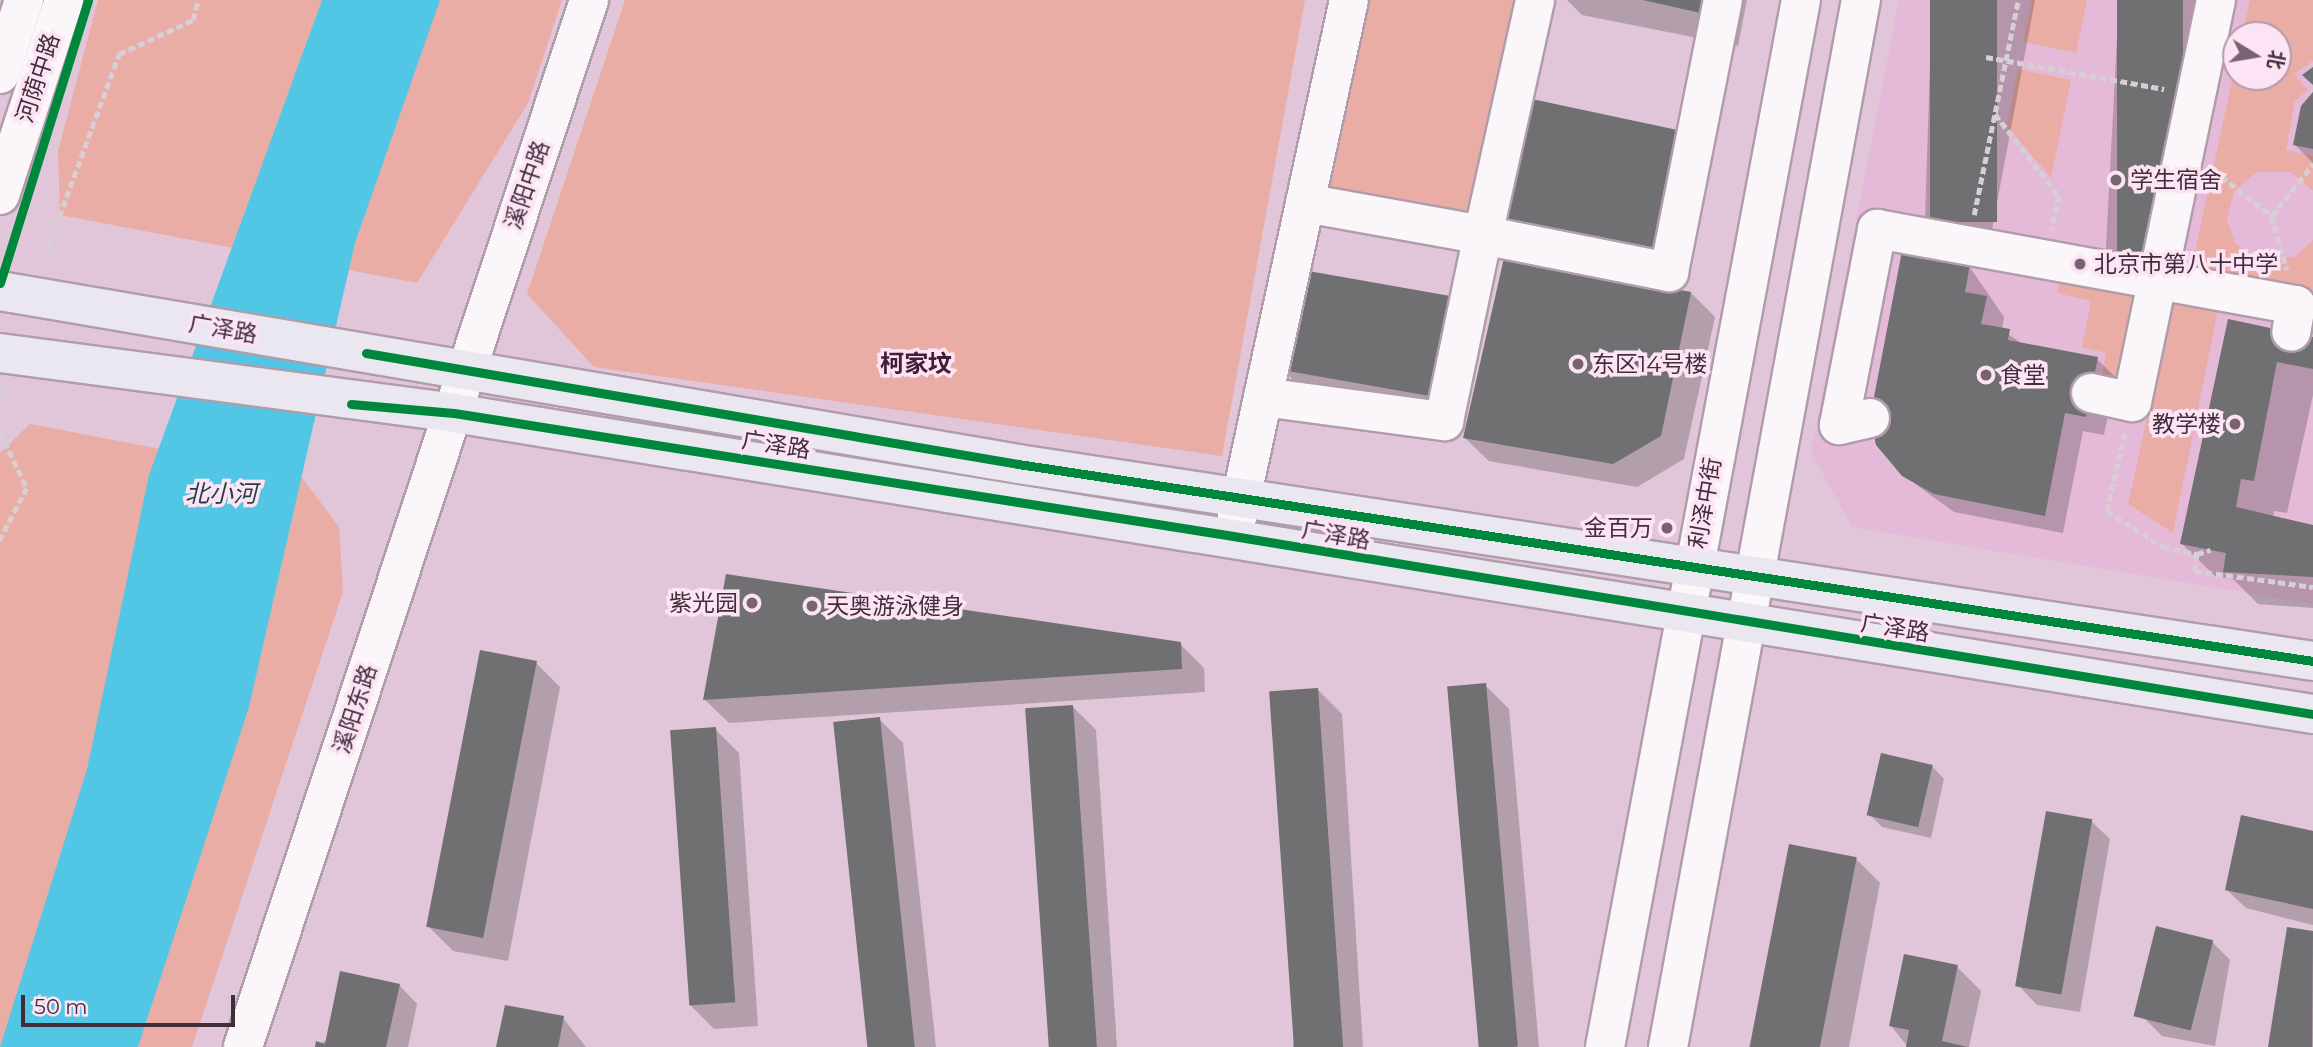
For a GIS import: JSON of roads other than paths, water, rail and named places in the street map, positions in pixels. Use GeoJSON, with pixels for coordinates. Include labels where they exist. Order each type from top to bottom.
{"type":"FeatureCollection","features":[{"type":"Feature","properties":{"kind":"main road","name":"广泽路"},"geometry":{"type":"LineString","coordinates":[[16,293],[1241,499],[2313,660]]}},
{"type":"Feature","properties":{"kind":"main road","name":"广泽路"},"geometry":{"type":"LineString","coordinates":[[8,353],[351,404],[454,413],[1233,536],[1685,614],[2313,714]]}},
{"type":"Feature","properties":{"kind":"street","name":"河荫中路"},"geometry":{"type":"LineString","coordinates":[[0,74],[24,0]]}},
{"type":"Feature","properties":{"kind":"street","name":"河荫中路"},"geometry":{"type":"LineString","coordinates":[[0,195],[64,0]]}},
{"type":"Feature","properties":{"kind":"street","name":"溪阳中路"},"geometry":{"type":"LineString","coordinates":[[465,370],[589,0]]}},
{"type":"Feature","properties":{"kind":"street"},"geometry":{"type":"LineString","coordinates":[[1233,536],[1349,0]]}},
{"type":"Feature","properties":{"kind":"street"},"geometry":{"type":"LineString","coordinates":[[1263,397],[1444,421],[1535,0]]}},
{"type":"Feature","properties":{"kind":"street"},"geometry":{"type":"LineString","coordinates":[[1305,203],[1669,272],[1723,0]]}},
{"type":"Feature","properties":{"kind":"street","name":"利泽中街"},"geometry":{"type":"LineString","coordinates":[[1605,1047],[1801,0]]}},
{"type":"Feature","properties":{"kind":"street"},"geometry":{"type":"LineString","coordinates":[[1668,1047],[1861,0]]}},
{"type":"Feature","properties":{"kind":"street"},"geometry":{"type":"LineString","coordinates":[[2091,393],[2132,402],[2216,0]]}},
{"type":"Feature","properties":{"kind":"street"},"geometry":{"type":"LineString","coordinates":[[1870,418],[1839,425],[1877,229],[2157,284],[2168,279],[2293,319]]}},
{"type":"Feature","properties":{"kind":"street","name":"溪阳东路"},"geometry":{"type":"LineString","coordinates":[[243,1047],[454,413],[465,370]]}},
{"type":"Feature","properties":{"kind":"water","name":"北小河"},"geometry":{"type":"Polygon","coordinates":[[[322,0],[440,0],[355,243],[249,707],[138,1047],[0,1047],[87,769],[149,475],[322,0]]]}},
{"type":"Feature","properties":{"kind":"place","name":"学生宿舍"},"geometry":{"type":"Point","coordinates":[2116,180]}},
{"type":"Feature","properties":{"kind":"place","name":"北京市第八十中学"},"geometry":{"type":"Point","coordinates":[2080,264]}},
{"type":"Feature","properties":{"kind":"place","name":"东区14号楼"},"geometry":{"type":"Point","coordinates":[1578,364]}},
{"type":"Feature","properties":{"kind":"place","name":"食堂"},"geometry":{"type":"Point","coordinates":[1986,375]}},
{"type":"Feature","properties":{"kind":"place","name":"教学楼"},"geometry":{"type":"Point","coordinates":[2235,424]}},
{"type":"Feature","properties":{"kind":"place","name":"金百万"},"geometry":{"type":"Point","coordinates":[1667,528]}},
{"type":"Feature","properties":{"kind":"place","name":"紫光园"},"geometry":{"type":"Point","coordinates":[752,603]}},
{"type":"Feature","properties":{"kind":"place","name":"天奥游泳健身"},"geometry":{"type":"Point","coordinates":[812,606]}},
{"type":"Feature","properties":{"kind":"district","name":"柯家坟"},"geometry":{"type":"Point","coordinates":[916,364]}}]}
